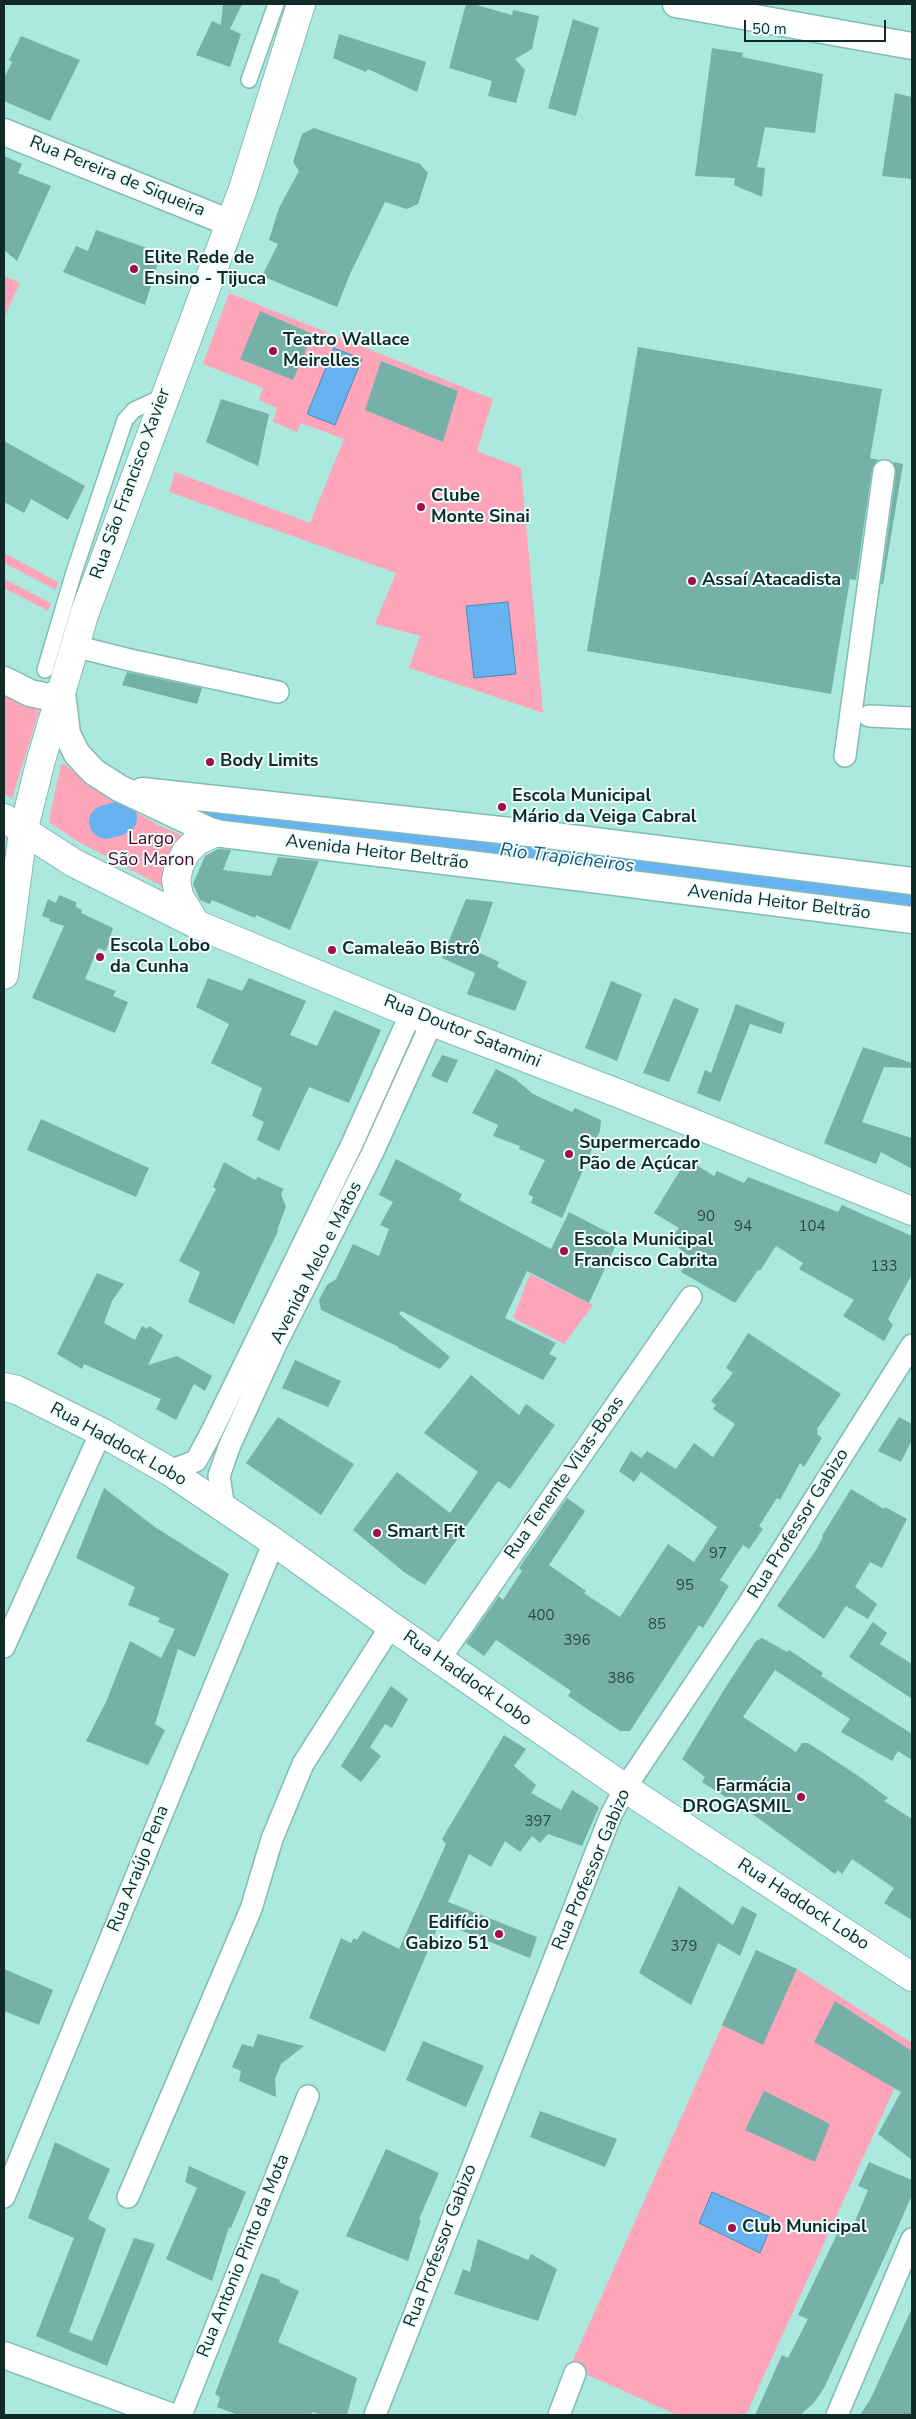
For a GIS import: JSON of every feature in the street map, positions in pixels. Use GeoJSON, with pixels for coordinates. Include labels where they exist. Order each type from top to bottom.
{"type":"FeatureCollection","features":[{"type":"Feature","properties":{"kind":"main road","name":"Rua São Francisco Xavier"},"geometry":{"type":"LineString","coordinates":[[4,975],[13,825],[41,760],[74,646],[95,582],[243,190],[301,4]]}},
{"type":"Feature","properties":{"kind":"main road","name":"Rua Doutor Satamini"},"geometry":{"type":"LineString","coordinates":[[13,825],[74,863],[196,924],[421,1017],[620,1094],[912,1211]]}},
{"type":"Feature","properties":{"kind":"main road"},"geometry":{"type":"LineString","coordinates":[[196,924],[179,896],[178,873],[186,852],[197,841],[214,834]]}},
{"type":"Feature","properties":{"kind":"main road","name":"Rua Haddock Lobo"},"geometry":{"type":"LineString","coordinates":[[8,1385],[102,1432],[224,1508],[439,1660],[625,1788],[912,1977]]}},
{"type":"Feature","properties":{"kind":"street"},"geometry":{"type":"LineString","coordinates":[[249,80],[276,4]]}},
{"type":"Feature","properties":{"kind":"street"},"geometry":{"type":"LineString","coordinates":[[676,4],[912,46]]}},
{"type":"Feature","properties":{"kind":"street","name":"Rua Pereira de Siqueira"},"geometry":{"type":"LineString","coordinates":[[4,132],[230,223]]}},
{"type":"Feature","properties":{"kind":"street"},"geometry":{"type":"LineString","coordinates":[[45,670],[74,572],[126,420],[134,410],[164,396]]}},
{"type":"Feature","properties":{"kind":"street"},"geometry":{"type":"LineString","coordinates":[[845,756],[884,471]]}},
{"type":"Feature","properties":{"kind":"street"},"geometry":{"type":"LineString","coordinates":[[74,646],[278,692]]}},
{"type":"Feature","properties":{"kind":"street"},"geometry":{"type":"LineString","coordinates":[[4,680],[30,693],[48,697],[62,692]]}},
{"type":"Feature","properties":{"kind":"street","name":"Avenida Heitor Beltrão"},"geometry":{"type":"LineString","coordinates":[[62,692],[67,734],[77,754],[94,772],[119,788],[214,834],[584,878],[912,920]]}},
{"type":"Feature","properties":{"kind":"street"},"geometry":{"type":"LineString","coordinates":[[869,716],[912,718]]}},
{"type":"Feature","properties":{"kind":"street","name":"Avenida Heitor Beltrão"},"geometry":{"type":"LineString","coordinates":[[119,788],[547,834],[912,880]]}},
{"type":"Feature","properties":{"kind":"street","name":"Avenida Melo e Matos"},"geometry":{"type":"LineString","coordinates":[[169,1472],[196,1461],[352,1144],[421,1017]]}},
{"type":"Feature","properties":{"kind":"street","name":"Avenida Melo e Matos"},"geometry":{"type":"LineString","coordinates":[[224,1508],[219,1476],[229,1446],[277,1342],[372,1154],[421,1017]]}},
{"type":"Feature","properties":{"kind":"street","name":"Rua Tenente Vilas-Boas"},"geometry":{"type":"LineString","coordinates":[[439,1660],[691,1297]]}},
{"type":"Feature","properties":{"kind":"street","name":"Rua Professor Gabizo"},"geometry":{"type":"LineString","coordinates":[[375,2415],[605,1830],[625,1788],[748,1606],[912,1344]]}},
{"type":"Feature","properties":{"kind":"street"},"geometry":{"type":"LineString","coordinates":[[4,1647],[102,1432]]}},
{"type":"Feature","properties":{"kind":"street","name":"Rua Araújo Pena"},"geometry":{"type":"LineString","coordinates":[[4,2197],[274,1542]]}},
{"type":"Feature","properties":{"kind":"street"},"geometry":{"type":"LineString","coordinates":[[128,2197],[251,1909],[272,1839],[303,1764],[391,1626]]}},
{"type":"Feature","properties":{"kind":"street","name":"Rua Antonio Pinto da Mota"},"geometry":{"type":"LineString","coordinates":[[181,2415],[308,2096]]}},
{"type":"Feature","properties":{"kind":"street"},"geometry":{"type":"LineString","coordinates":[[837,2415],[912,2239]]}},
{"type":"Feature","properties":{"kind":"street"},"geometry":{"type":"LineString","coordinates":[[4,2355],[167,2415]]}},
{"type":"Feature","properties":{"kind":"street"},"geometry":{"type":"LineString","coordinates":[[559,2415],[575,2374]]}},
{"type":"Feature","properties":{"kind":"green space"},"geometry":{"type":"Polygon","coordinates":[[[4,276],[20,283],[4,318],[4,276]]]}},
{"type":"Feature","properties":{"kind":"green space","name":"Clube Monte Sinai"},"geometry":{"type":"Polygon","coordinates":[[[229,293],[493,399],[477,451],[521,468],[543,713],[409,668],[420,636],[375,624],[396,573],[169,492],[175,472],[310,523],[344,439],[301,423],[297,432],[273,422],[277,408],[259,400],[263,388],[203,364],[229,293]]]}},
{"type":"Feature","properties":{"kind":"green space"},"geometry":{"type":"Polygon","coordinates":[[[4,553],[58,582],[56,590],[4,563],[4,553]]]}},
{"type":"Feature","properties":{"kind":"green space"},"geometry":{"type":"Polygon","coordinates":[[[4,579],[51,603],[48,611],[4,588],[4,579]]]}},
{"type":"Feature","properties":{"kind":"green space"},"geometry":{"type":"Polygon","coordinates":[[[4,692],[39,711],[12,799],[4,793],[4,692]]]}},
{"type":"Feature","properties":{"kind":"green space","name":"Largo São Maron"},"geometry":{"type":"Polygon","coordinates":[[[64,764],[107,796],[158,825],[190,839],[173,892],[77,841],[50,823],[49,819],[61,765],[64,764]],[[118,809],[103,812],[108,831],[123,827],[118,809]]]}},
{"type":"Feature","properties":{"kind":"green space"},"geometry":{"type":"Polygon","coordinates":[[[530,1274],[593,1305],[564,1344],[513,1318],[530,1274]]]}},
{"type":"Feature","properties":{"kind":"green space","name":"Club Municipal"},"geometry":{"type":"Polygon","coordinates":[[[756,1950],[797,1969],[912,2043],[912,2050],[746,2415],[677,2415],[570,2367],[756,1950]]]}},
{"type":"Feature","properties":{"kind":"water"},"geometry":{"type":"Polygon","coordinates":[[[334,348],[362,359],[335,425],[307,414],[334,348]]]}},
{"type":"Feature","properties":{"kind":"water"},"geometry":{"type":"Polygon","coordinates":[[[508,602],[516,674],[474,678],[466,606],[508,602]]]}},
{"type":"Feature","properties":{"kind":"water"},"geometry":{"type":"Polygon","coordinates":[[[712,2192],[774,2219],[760,2253],[699,2223],[712,2192]]]}},
{"type":"Feature","properties":{"kind":"building"},"geometry":{"type":"Polygon","coordinates":[[[223,4],[242,4],[230,29],[241,34],[230,67],[196,55],[212,21],[221,25],[223,4]]]}},
{"type":"Feature","properties":{"kind":"building"},"geometry":{"type":"Polygon","coordinates":[[[466,4],[473,4],[512,15],[513,10],[539,16],[532,49],[515,59],[525,70],[516,103],[488,96],[492,81],[449,68],[466,4]]]}},
{"type":"Feature","properties":{"kind":"building"},"geometry":{"type":"Polygon","coordinates":[[[573,19],[599,28],[576,116],[548,108],[573,19]]]}},
{"type":"Feature","properties":{"kind":"building"},"geometry":{"type":"Polygon","coordinates":[[[339,34],[426,62],[417,92],[368,69],[366,72],[333,58],[339,34]]]}},
{"type":"Feature","properties":{"kind":"building"},"geometry":{"type":"Polygon","coordinates":[[[21,36],[80,60],[50,121],[4,101],[4,78],[12,62],[9,60],[21,36]]]}},
{"type":"Feature","properties":{"kind":"building"},"geometry":{"type":"Polygon","coordinates":[[[712,48],[743,53],[742,57],[823,74],[815,133],[765,127],[757,167],[765,168],[762,197],[734,185],[735,178],[695,176],[712,48]]]}},
{"type":"Feature","properties":{"kind":"building"},"geometry":{"type":"Polygon","coordinates":[[[895,93],[912,97],[912,179],[882,176],[895,93]]]}},
{"type":"Feature","properties":{"kind":"building"},"geometry":{"type":"Polygon","coordinates":[[[314,128],[420,164],[428,173],[418,204],[407,209],[385,202],[350,274],[337,307],[262,276],[278,244],[269,240],[279,208],[299,171],[293,162],[302,134],[314,128]]]}},
{"type":"Feature","properties":{"kind":"building"},"geometry":{"type":"Polygon","coordinates":[[[4,156],[22,164],[18,173],[51,186],[17,261],[4,250],[4,156]]]}},
{"type":"Feature","properties":{"kind":"building"},"geometry":{"type":"Polygon","coordinates":[[[96,230],[161,253],[145,305],[63,272],[76,246],[88,251],[96,230]]]}},
{"type":"Feature","properties":{"kind":"building"},"geometry":{"type":"Polygon","coordinates":[[[260,311],[313,334],[293,380],[240,359],[260,311]]]}},
{"type":"Feature","properties":{"kind":"building"},"geometry":{"type":"Polygon","coordinates":[[[638,347],[882,389],[870,458],[879,460],[872,469],[856,580],[850,579],[831,694],[587,651],[638,347]]]}},
{"type":"Feature","properties":{"kind":"building"},"geometry":{"type":"Polygon","coordinates":[[[381,361],[458,391],[443,442],[365,410],[381,361]]]}},
{"type":"Feature","properties":{"kind":"building"},"geometry":{"type":"Polygon","coordinates":[[[221,399],[269,414],[258,466],[206,442],[221,399]]]}},
{"type":"Feature","properties":{"kind":"building"},"geometry":{"type":"Polygon","coordinates":[[[4,441],[85,486],[68,520],[31,499],[24,513],[4,502],[4,441]]]}},
{"type":"Feature","properties":{"kind":"building"},"geometry":{"type":"Polygon","coordinates":[[[893,462],[903,464],[883,584],[881,584],[896,473],[893,462]]]}},
{"type":"Feature","properties":{"kind":"building"},"geometry":{"type":"Polygon","coordinates":[[[127,672],[202,688],[197,704],[122,685],[127,672]]]}},
{"type":"Feature","properties":{"kind":"building"},"geometry":{"type":"Polygon","coordinates":[[[218,849],[231,850],[223,870],[271,876],[278,857],[319,861],[290,930],[256,915],[255,918],[212,900],[210,904],[200,900],[193,884],[205,856],[218,849]]]}},
{"type":"Feature","properties":{"kind":"building"},"geometry":{"type":"Polygon","coordinates":[[[59,895],[76,902],[76,907],[82,910],[81,913],[113,928],[106,951],[98,948],[85,979],[116,991],[113,996],[128,1002],[115,1033],[32,998],[64,926],[49,921],[50,919],[42,916],[48,899],[56,903],[59,895]]]}},
{"type":"Feature","properties":{"kind":"building"},"geometry":{"type":"Polygon","coordinates":[[[466,899],[493,902],[476,951],[499,962],[497,967],[527,982],[515,1011],[467,994],[475,973],[442,958],[466,899]]]}},
{"type":"Feature","properties":{"kind":"building"},"geometry":{"type":"Polygon","coordinates":[[[208,978],[242,991],[249,978],[306,1001],[290,1035],[317,1046],[334,1010],[381,1030],[349,1103],[309,1087],[279,1151],[257,1140],[264,1122],[252,1116],[262,1088],[211,1063],[229,1024],[196,1007],[208,978]]]}},
{"type":"Feature","properties":{"kind":"building"},"geometry":{"type":"Polygon","coordinates":[[[611,981],[642,994],[617,1061],[585,1048],[611,981]]]}},
{"type":"Feature","properties":{"kind":"building"},"geometry":{"type":"Polygon","coordinates":[[[674,998],[699,1009],[669,1082],[643,1073],[674,998]]]}},
{"type":"Feature","properties":{"kind":"building"},"geometry":{"type":"Polygon","coordinates":[[[736,1004],[785,1023],[781,1034],[750,1024],[720,1102],[697,1093],[705,1070],[711,1073],[736,1004]]]}},
{"type":"Feature","properties":{"kind":"building"},"geometry":{"type":"Polygon","coordinates":[[[863,1047],[912,1063],[912,1068],[884,1067],[862,1122],[912,1138],[912,1169],[881,1152],[876,1164],[824,1143],[863,1047]]]}},
{"type":"Feature","properties":{"kind":"building"},"geometry":{"type":"Polygon","coordinates":[[[442,1055],[458,1060],[447,1083],[431,1076],[442,1055]]]}},
{"type":"Feature","properties":{"kind":"building"},"geometry":{"type":"Polygon","coordinates":[[[496,1069],[515,1079],[533,1094],[572,1112],[575,1108],[601,1120],[600,1131],[562,1218],[531,1203],[533,1197],[528,1194],[545,1160],[519,1149],[520,1146],[493,1136],[498,1125],[472,1113],[496,1069]]]}},
{"type":"Feature","properties":{"kind":"building"},"geometry":{"type":"Polygon","coordinates":[[[41,1119],[149,1168],[136,1197],[27,1150],[41,1119]]]}},
{"type":"Feature","properties":{"kind":"building"},"geometry":{"type":"Polygon","coordinates":[[[396,1159],[462,1194],[459,1200],[551,1249],[569,1212],[619,1238],[589,1303],[527,1271],[505,1318],[556,1343],[549,1354],[557,1358],[543,1380],[401,1311],[399,1314],[450,1357],[440,1369],[321,1310],[319,1300],[327,1285],[336,1279],[353,1244],[379,1256],[389,1229],[380,1225],[393,1202],[379,1195],[396,1159]]]}},
{"type":"Feature","properties":{"kind":"building"},"geometry":{"type":"Polygon","coordinates":[[[687,1159],[714,1176],[717,1171],[744,1183],[748,1177],[838,1212],[842,1205],[912,1236],[912,1274],[888,1319],[893,1325],[884,1341],[843,1316],[854,1300],[799,1269],[803,1263],[776,1246],[760,1271],[758,1270],[735,1303],[681,1272],[691,1257],[669,1241],[679,1228],[654,1213],[687,1159]]]}},
{"type":"Feature","properties":{"kind":"building"},"geometry":{"type":"Polygon","coordinates":[[[224,1162],[255,1180],[258,1177],[284,1189],[281,1194],[286,1207],[278,1231],[234,1324],[188,1302],[200,1272],[179,1261],[216,1189],[213,1187],[224,1162]]]}},
{"type":"Feature","properties":{"kind":"building"},"geometry":{"type":"Polygon","coordinates":[[[97,1273],[124,1284],[112,1301],[104,1323],[135,1340],[142,1326],[147,1329],[149,1326],[163,1335],[148,1365],[177,1356],[212,1376],[205,1391],[194,1384],[176,1420],[156,1409],[161,1399],[84,1364],[82,1369],[57,1354],[97,1273]]]}},
{"type":"Feature","properties":{"kind":"building"},"geometry":{"type":"Polygon","coordinates":[[[748,1333],[841,1394],[817,1429],[817,1434],[822,1438],[804,1467],[800,1463],[780,1500],[777,1498],[759,1526],[763,1529],[749,1549],[743,1545],[720,1580],[729,1586],[703,1628],[699,1625],[630,1731],[620,1731],[568,1696],[571,1691],[496,1640],[484,1656],[466,1643],[499,1596],[503,1600],[522,1571],[519,1568],[567,1498],[585,1511],[549,1565],[586,1591],[584,1593],[620,1617],[668,1544],[694,1562],[717,1527],[641,1472],[634,1482],[619,1471],[631,1451],[641,1458],[647,1451],[676,1469],[694,1443],[713,1457],[735,1424],[713,1409],[716,1405],[711,1401],[733,1373],[726,1368],[748,1333]]]}},
{"type":"Feature","properties":{"kind":"building"},"geometry":{"type":"Polygon","coordinates":[[[295,1360],[341,1381],[328,1407],[282,1388],[295,1360]]]}},
{"type":"Feature","properties":{"kind":"building"},"geometry":{"type":"Polygon","coordinates":[[[471,1375],[519,1415],[526,1404],[555,1425],[510,1489],[498,1481],[425,1585],[404,1572],[353,1530],[397,1472],[450,1513],[478,1472],[424,1433],[471,1375]]]}},
{"type":"Feature","properties":{"kind":"building"},"geometry":{"type":"Polygon","coordinates":[[[278,1417],[354,1464],[321,1515],[246,1463],[278,1417]]]}},
{"type":"Feature","properties":{"kind":"building"},"geometry":{"type":"Polygon","coordinates":[[[899,1417],[912,1424],[912,1440],[901,1462],[878,1451],[899,1417]]]}},
{"type":"Feature","properties":{"kind":"building"},"geometry":{"type":"Polygon","coordinates":[[[104,1488],[155,1527],[229,1574],[195,1657],[178,1649],[155,1724],[165,1730],[148,1765],[86,1741],[106,1702],[130,1641],[161,1658],[175,1629],[158,1622],[160,1618],[128,1605],[135,1587],[76,1558],[104,1488]]]}},
{"type":"Feature","properties":{"kind":"building"},"geometry":{"type":"Polygon","coordinates":[[[851,1489],[884,1509],[885,1507],[907,1519],[882,1568],[870,1562],[855,1587],[877,1604],[868,1619],[846,1606],[824,1639],[777,1606],[816,1550],[822,1536],[851,1489]]]}},
{"type":"Feature","properties":{"kind":"building"},"geometry":{"type":"Polygon","coordinates":[[[873,1622],[887,1633],[880,1644],[912,1664],[912,1699],[849,1657],[873,1622]]]}},
{"type":"Feature","properties":{"kind":"building"},"geometry":{"type":"Polygon","coordinates":[[[762,1638],[787,1652],[789,1650],[823,1673],[821,1676],[912,1734],[912,1760],[898,1751],[892,1761],[841,1732],[850,1719],[775,1670],[743,1717],[796,1752],[802,1743],[808,1743],[860,1777],[888,1798],[884,1801],[912,1819],[912,1920],[884,1903],[894,1888],[852,1859],[842,1874],[838,1870],[835,1874],[755,1816],[702,1782],[705,1777],[682,1759],[756,1641],[762,1638]]]}},
{"type":"Feature","properties":{"kind":"building"},"geometry":{"type":"Polygon","coordinates":[[[391,1686],[408,1699],[392,1728],[385,1724],[370,1747],[381,1756],[361,1782],[341,1766],[391,1686]]]}},
{"type":"Feature","properties":{"kind":"building"},"geometry":{"type":"Polygon","coordinates":[[[504,1735],[526,1749],[514,1766],[536,1785],[531,1793],[561,1810],[572,1790],[599,1807],[582,1846],[548,1834],[540,1843],[532,1836],[520,1852],[505,1841],[491,1867],[469,1854],[448,1902],[537,1937],[530,1958],[440,1922],[385,2052],[309,2018],[341,1938],[351,1943],[354,1938],[357,1940],[363,1931],[399,1949],[446,1844],[442,1839],[504,1735]]]}},
{"type":"Feature","properties":{"kind":"building"},"geometry":{"type":"Polygon","coordinates":[[[679,1886],[733,1925],[742,1906],[757,1914],[740,1956],[718,1943],[691,2005],[639,1973],[679,1886]]]}},
{"type":"Feature","properties":{"kind":"building"},"geometry":{"type":"Polygon","coordinates":[[[756,1950],[797,1969],[763,2045],[722,2025],[756,1950]]]}},
{"type":"Feature","properties":{"kind":"building"},"geometry":{"type":"Polygon","coordinates":[[[4,1969],[53,1990],[39,2025],[4,2011],[4,1969]]]}},
{"type":"Feature","properties":{"kind":"building"},"geometry":{"type":"Polygon","coordinates":[[[835,2001],[912,2051],[912,2160],[878,2134],[901,2092],[814,2042],[835,2001]]]}},
{"type":"Feature","properties":{"kind":"building"},"geometry":{"type":"Polygon","coordinates":[[[258,2034],[304,2046],[281,2064],[275,2079],[276,2097],[239,2081],[241,2071],[232,2067],[242,2044],[253,2047],[258,2034]]]}},
{"type":"Feature","properties":{"kind":"building"},"geometry":{"type":"Polygon","coordinates":[[[423,2041],[484,2066],[466,2107],[406,2080],[423,2041]]]}},
{"type":"Feature","properties":{"kind":"building"},"geometry":{"type":"Polygon","coordinates":[[[764,2091],[830,2124],[815,2162],[745,2130],[764,2091]]]}},
{"type":"Feature","properties":{"kind":"building"},"geometry":{"type":"Polygon","coordinates":[[[540,2111],[617,2139],[605,2167],[530,2137],[540,2111]]]}},
{"type":"Feature","properties":{"kind":"building"},"geometry":{"type":"Polygon","coordinates":[[[55,2142],[110,2169],[88,2219],[106,2229],[69,2332],[92,2341],[134,2238],[155,2244],[107,2366],[36,2336],[74,2238],[28,2218],[55,2142]]]}},
{"type":"Feature","properties":{"kind":"building"},"geometry":{"type":"Polygon","coordinates":[[[386,2149],[439,2173],[419,2219],[421,2220],[408,2261],[346,2236],[386,2149]]]}},
{"type":"Feature","properties":{"kind":"building"},"geometry":{"type":"Polygon","coordinates":[[[869,2162],[912,2180],[912,2195],[886,2254],[824,2388],[813,2404],[800,2415],[755,2415],[782,2355],[788,2358],[808,2319],[798,2315],[841,2226],[851,2231],[868,2190],[858,2186],[869,2162]]]}},
{"type":"Feature","properties":{"kind":"building"},"geometry":{"type":"Polygon","coordinates":[[[189,2166],[246,2192],[231,2228],[229,2227],[212,2281],[166,2259],[197,2188],[185,2182],[189,2166]]]}},
{"type":"Feature","properties":{"kind":"building"},"geometry":{"type":"Polygon","coordinates":[[[478,2239],[528,2260],[531,2254],[557,2269],[538,2321],[454,2294],[463,2269],[470,2272],[478,2239]]]}},
{"type":"Feature","properties":{"kind":"building"},"geometry":{"type":"Polygon","coordinates":[[[261,2273],[280,2280],[279,2282],[299,2291],[278,2342],[357,2378],[347,2415],[324,2415],[312,2412],[311,2415],[238,2415],[217,2407],[220,2397],[215,2394],[261,2273]]]}},
{"type":"Feature","properties":{"kind":"building"},"geometry":{"type":"Polygon","coordinates":[[[912,2308],[912,2415],[860,2415],[870,2400],[912,2308]]]}},
{"type":"Feature","properties":{"kind":"waterway","name":"Rio Trapicheiros"},"geometry":{"type":"LineString","coordinates":[[106,822],[120,818]]}},
{"type":"Feature","properties":{"kind":"waterway","name":"Rio Trapicheiros"},"geometry":{"type":"LineString","coordinates":[[221,818],[912,900]]}},
{"type":"Feature","properties":{"kind":"place","name":"Elite Rede de Ensino - Tijuca"},"geometry":{"type":"Point","coordinates":[134,269]}},
{"type":"Feature","properties":{"kind":"place","name":"Teatro Wallace Meirelles"},"geometry":{"type":"Point","coordinates":[273,351]}},
{"type":"Feature","properties":{"kind":"place","name":"Clube Monte Sinai"},"geometry":{"type":"Point","coordinates":[421,507]}},
{"type":"Feature","properties":{"kind":"place","name":"Assaí Atacadista"},"geometry":{"type":"Point","coordinates":[692,581]}},
{"type":"Feature","properties":{"kind":"place","name":"Body Limits"},"geometry":{"type":"Point","coordinates":[210,762]}},
{"type":"Feature","properties":{"kind":"place","name":"Escola Municipal Mário da Veiga Cabral"},"geometry":{"type":"Point","coordinates":[502,807]}},
{"type":"Feature","properties":{"kind":"place","name":"Camaleão Bistrô"},"geometry":{"type":"Point","coordinates":[332,950]}},
{"type":"Feature","properties":{"kind":"place","name":"Escola Lobo da Cunha"},"geometry":{"type":"Point","coordinates":[100,957]}},
{"type":"Feature","properties":{"kind":"place","name":"Supermercado Pão de Açúcar"},"geometry":{"type":"Point","coordinates":[569,1154]}},
{"type":"Feature","properties":{"kind":"place","name":"Escola Municipal Francisco Cabrita"},"geometry":{"type":"Point","coordinates":[564,1251]}},
{"type":"Feature","properties":{"kind":"place","name":"Smart Fit"},"geometry":{"type":"Point","coordinates":[377,1533]}},
{"type":"Feature","properties":{"kind":"place","name":"Farmácia DROGASMIL"},"geometry":{"type":"Point","coordinates":[801,1797]}},
{"type":"Feature","properties":{"kind":"place","name":"Edifício Gabizo 51"},"geometry":{"type":"Point","coordinates":[499,1934]}},
{"type":"Feature","properties":{"kind":"place","name":"Club Municipal"},"geometry":{"type":"Point","coordinates":[732,2228]}}]}
